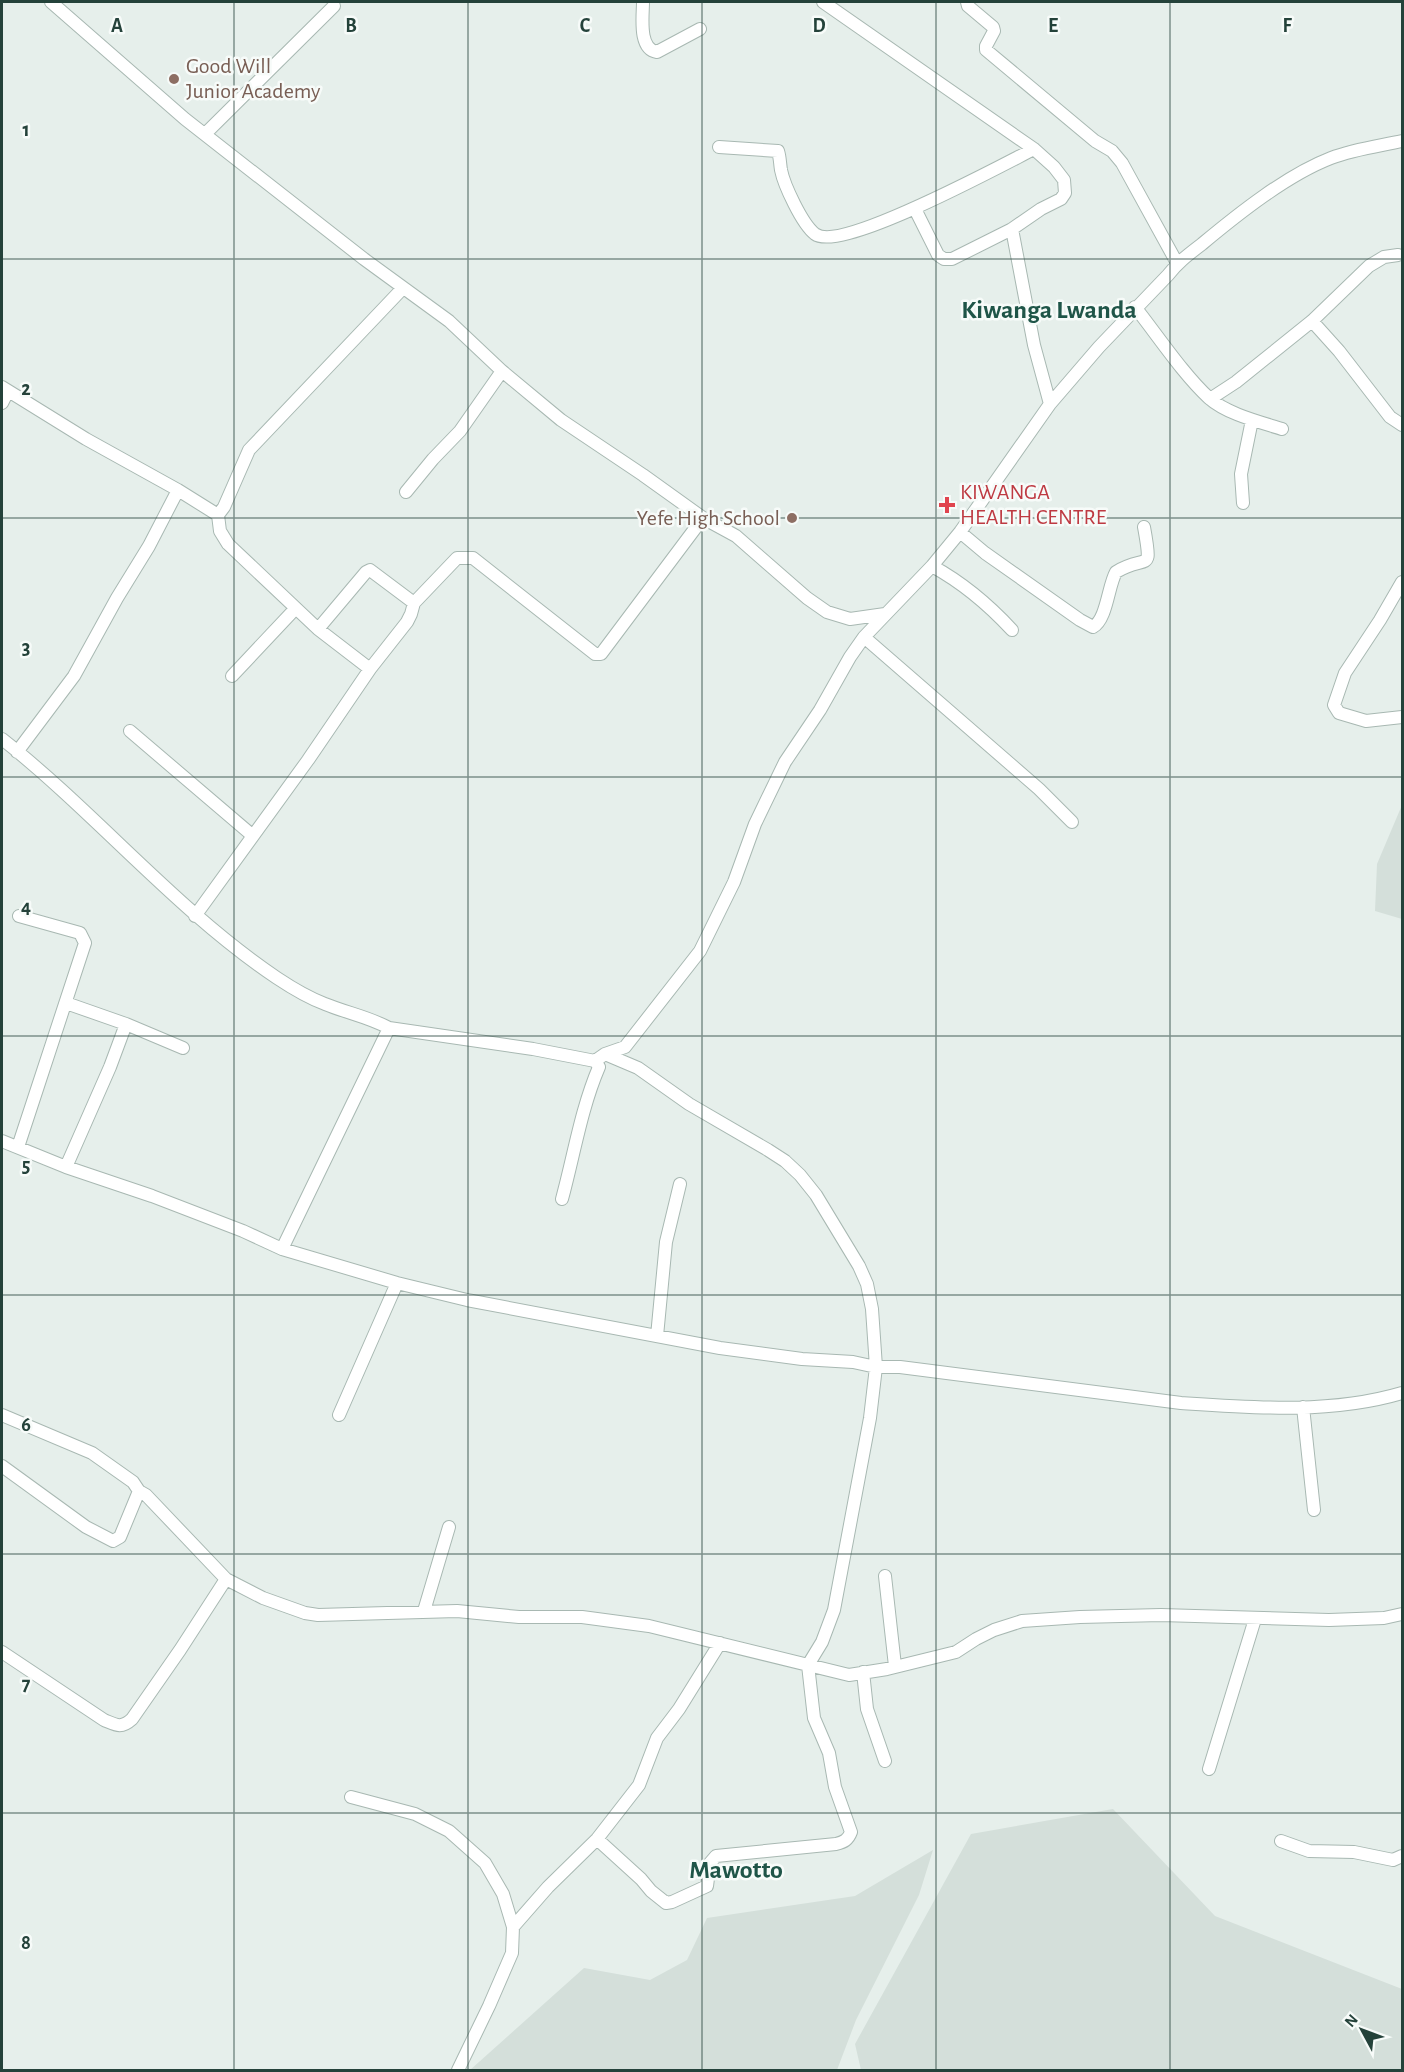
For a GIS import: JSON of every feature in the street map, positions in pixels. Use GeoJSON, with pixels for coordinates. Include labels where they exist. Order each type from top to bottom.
{"type":"FeatureCollection","features":[{"type":"Feature","properties":{"kind":"street"},"geometry":{"type":"LineString","coordinates":[[643,2],[644,35],[646,45],[651,51],[657,52],[700,29]]}},
{"type":"Feature","properties":{"kind":"street"},"geometry":{"type":"LineString","coordinates":[[823,2],[1034,149],[1054,167],[1064,180],[1065,193],[1061,199],[1041,209],[1012,229],[952,259],[944,259],[938,255],[915,209]]}},
{"type":"Feature","properties":{"kind":"street"},"geometry":{"type":"LineString","coordinates":[[967,2],[968,6],[993,27],[994,30],[986,50],[1117,157],[1177,263]]}},
{"type":"Feature","properties":{"kind":"street"},"geometry":{"type":"LineString","coordinates":[[58,4],[185,119],[450,321],[502,371],[561,420],[703,518],[736,536],[807,598],[827,612],[850,619],[885,614]]}},
{"type":"Feature","properties":{"kind":"street"},"geometry":{"type":"LineString","coordinates":[[205,134],[334,6]]}},
{"type":"Feature","properties":{"kind":"street"},"geometry":{"type":"LineString","coordinates":[[600,1058],[625,1047],[700,951],[734,882],[755,824],[784,762],[820,710],[850,657],[864,637],[932,566],[960,532],[1050,404],[1177,263],[1260,199],[1312,167],[1349,152],[1402,141]]}},
{"type":"Feature","properties":{"kind":"street"},"geometry":{"type":"LineString","coordinates":[[719,147],[778,152],[781,170],[790,196],[808,226],[821,237],[845,234],[915,209],[1034,149]]}},
{"type":"Feature","properties":{"kind":"street"},"geometry":{"type":"LineString","coordinates":[[1012,229],[1034,345],[1050,404]]}},
{"type":"Feature","properties":{"kind":"street"},"geometry":{"type":"LineString","coordinates":[[1210,399],[1236,382],[1312,321],[1369,266],[1384,257],[1398,255]]}},
{"type":"Feature","properties":{"kind":"street"},"geometry":{"type":"LineString","coordinates":[[370,669],[295,609],[228,544],[220,531],[218,515],[224,507],[249,450],[404,288]]}},
{"type":"Feature","properties":{"kind":"street"},"geometry":{"type":"LineString","coordinates":[[1136,307],[1210,399],[1252,420],[1282,429]]}},
{"type":"Feature","properties":{"kind":"street"},"geometry":{"type":"LineString","coordinates":[[1312,321],[1339,351],[1390,417],[1402,425]]}},
{"type":"Feature","properties":{"kind":"street"},"geometry":{"type":"LineString","coordinates":[[406,492],[460,431],[502,371]]}},
{"type":"Feature","properties":{"kind":"street"},"geometry":{"type":"LineString","coordinates":[[2,403],[5,389],[218,515]]}},
{"type":"Feature","properties":{"kind":"street"},"geometry":{"type":"LineString","coordinates":[[1243,503],[1242,474],[1252,420]]}},
{"type":"Feature","properties":{"kind":"street"},"geometry":{"type":"LineString","coordinates":[[17,752],[74,676],[149,546],[178,490]]}},
{"type":"Feature","properties":{"kind":"street"},"geometry":{"type":"LineString","coordinates":[[195,916],[308,760],[370,669],[407,622],[414,603],[457,558],[473,558],[595,654],[601,654],[703,518]]}},
{"type":"Feature","properties":{"kind":"street"},"geometry":{"type":"LineString","coordinates":[[960,532],[1093,627],[1101,618],[1116,572],[1123,567],[1145,562],[1148,559],[1144,527]]}},
{"type":"Feature","properties":{"kind":"street"},"geometry":{"type":"LineString","coordinates":[[932,566],[952,577],[982,599],[1012,630]]}},
{"type":"Feature","properties":{"kind":"street"},"geometry":{"type":"LineString","coordinates":[[318,629],[370,570],[414,603]]}},
{"type":"Feature","properties":{"kind":"street"},"geometry":{"type":"LineString","coordinates":[[1402,582],[1345,673],[1334,705],[1338,713],[1366,722],[1402,717]]}},
{"type":"Feature","properties":{"kind":"street"},"geometry":{"type":"LineString","coordinates":[[232,676],[295,609]]}},
{"type":"Feature","properties":{"kind":"street"},"geometry":{"type":"LineString","coordinates":[[864,637],[1039,789],[1072,822]]}},
{"type":"Feature","properties":{"kind":"street"},"geometry":{"type":"LineString","coordinates":[[130,731],[253,836]]}},
{"type":"Feature","properties":{"kind":"street"},"geometry":{"type":"LineString","coordinates":[[2,739],[126,850],[195,916],[278,979],[326,1004],[371,1019],[389,1028],[600,1058],[638,1068],[689,1104],[768,1150],[800,1175],[816,1195],[859,1266],[867,1284],[872,1309],[876,1367],[870,1418],[834,1610],[822,1642],[808,1665],[814,1718],[829,1753],[835,1787],[851,1832],[844,1842],[808,1848],[716,1856],[710,1863],[707,1886],[666,1903],[597,1839]]}},
{"type":"Feature","properties":{"kind":"street"},"geometry":{"type":"LineString","coordinates":[[18,1147],[85,943],[80,933],[20,916]]}},
{"type":"Feature","properties":{"kind":"street"},"geometry":{"type":"LineString","coordinates":[[66,1003],[126,1024],[183,1048]]}},
{"type":"Feature","properties":{"kind":"street"},"geometry":{"type":"LineString","coordinates":[[66,1167],[110,1067],[126,1024]]}},
{"type":"Feature","properties":{"kind":"street"},"geometry":{"type":"LineString","coordinates":[[282,1249],[389,1028]]}},
{"type":"Feature","properties":{"kind":"street"},"geometry":{"type":"LineString","coordinates":[[562,1199],[578,1132],[600,1058]]}},
{"type":"Feature","properties":{"kind":"street"},"geometry":{"type":"LineString","coordinates":[[2,1141],[66,1167],[152,1196],[282,1249],[397,1283],[478,1302],[720,1348],[802,1359],[854,1362],[876,1367],[900,1367],[1181,1403],[1303,1407],[1363,1402],[1402,1393]]}},
{"type":"Feature","properties":{"kind":"street"},"geometry":{"type":"LineString","coordinates":[[657,1336],[666,1242],[680,1184]]}},
{"type":"Feature","properties":{"kind":"street"},"geometry":{"type":"LineString","coordinates":[[339,1415],[397,1283]]}},
{"type":"Feature","properties":{"kind":"street"},"geometry":{"type":"LineString","coordinates":[[1303,1407],[1314,1510]]}},
{"type":"Feature","properties":{"kind":"street"},"geometry":{"type":"LineString","coordinates":[[2,1416],[92,1454],[133,1482],[139,1491],[146,1495],[226,1579],[263,1598],[305,1613],[340,1615],[457,1611],[519,1617],[582,1617],[649,1626],[763,1652],[849,1675],[956,1652],[994,1630],[1022,1621],[1161,1615],[1329,1620],[1384,1618],[1402,1614]]}},
{"type":"Feature","properties":{"kind":"street"},"geometry":{"type":"LineString","coordinates":[[2,1466],[86,1527],[113,1541],[120,1537],[139,1491]]}},
{"type":"Feature","properties":{"kind":"street"},"geometry":{"type":"LineString","coordinates":[[424,1611],[449,1527]]}},
{"type":"Feature","properties":{"kind":"street"},"geometry":{"type":"LineString","coordinates":[[885,1576],[895,1666]]}},
{"type":"Feature","properties":{"kind":"street"},"geometry":{"type":"LineString","coordinates":[[2,1652],[104,1720],[118,1726],[125,1725],[132,1719],[180,1650],[226,1579]]}},
{"type":"Feature","properties":{"kind":"street"},"geometry":{"type":"LineString","coordinates":[[1209,1769],[1255,1618]]}},
{"type":"Feature","properties":{"kind":"street"},"geometry":{"type":"LineString","coordinates":[[513,1927],[548,1887],[597,1839],[639,1785],[657,1738],[679,1709],[720,1644]]}},
{"type":"Feature","properties":{"kind":"street"},"geometry":{"type":"LineString","coordinates":[[863,1672],[867,1708],[885,1761]]}},
{"type":"Feature","properties":{"kind":"street"},"geometry":{"type":"LineString","coordinates":[[351,1797],[415,1814],[449,1832],[485,1863],[503,1894],[513,1927],[512,1953],[458,2070]]}},
{"type":"Feature","properties":{"kind":"street"},"geometry":{"type":"LineString","coordinates":[[1281,1841],[1309,1851],[1354,1852],[1393,1860],[1402,1856]]}},
{"type":"Feature","properties":{"kind":"shaded area"},"geometry":{"type":"Polygon","coordinates":[[[1402,805],[1402,919],[1375,911],[1377,864],[1402,805]]]}},
{"type":"Feature","properties":{"kind":"shaded area"},"geometry":{"type":"Polygon","coordinates":[[[1113,1809],[1215,1916],[1402,1989],[1402,2070],[861,2070],[855,2044],[971,1834],[1113,1809]]]}},
{"type":"Feature","properties":{"kind":"shaded area"},"geometry":{"type":"Polygon","coordinates":[[[933,1850],[919,1895],[856,2020],[837,2070],[470,2070],[584,1968],[650,1980],[687,1960],[707,1918],[855,1896],[933,1850]]]}},
{"type":"Feature","properties":{"kind":"place","name":"Good Will Junior Academy"},"geometry":{"type":"Point","coordinates":[174,79]}},
{"type":"Feature","properties":{"kind":"place","name":"KIWANGA HEALTH CENTRE"},"geometry":{"type":"Point","coordinates":[947,505]}},
{"type":"Feature","properties":{"kind":"place","name":"Yefe High School"},"geometry":{"type":"Point","coordinates":[792,518]}},
{"type":"Feature","properties":{"kind":"district","name":"Kiwanga Lwanda"},"geometry":{"type":"Point","coordinates":[1049,310]}},
{"type":"Feature","properties":{"kind":"district","name":"Mawotto"},"geometry":{"type":"Point","coordinates":[736,1870]}}]}
